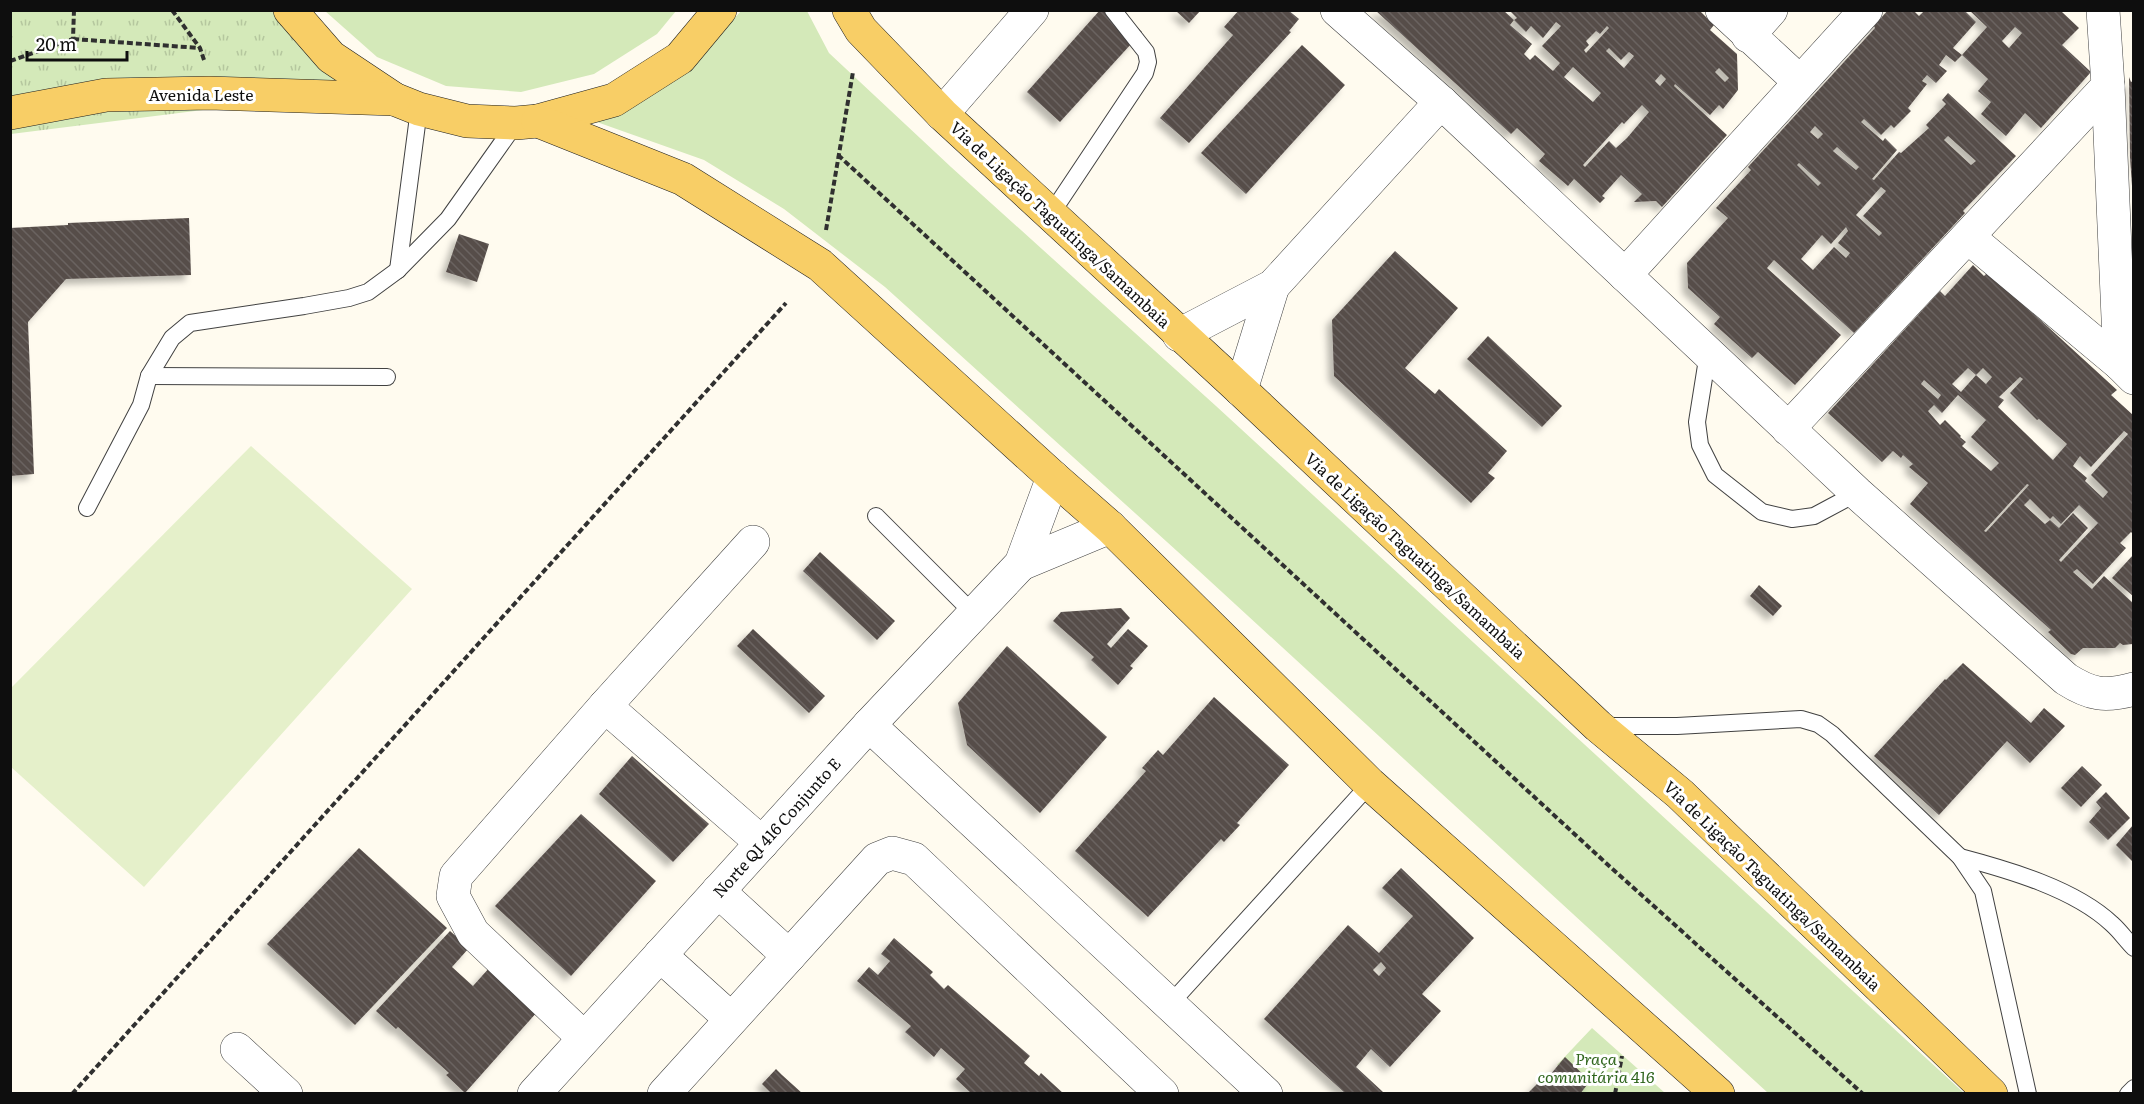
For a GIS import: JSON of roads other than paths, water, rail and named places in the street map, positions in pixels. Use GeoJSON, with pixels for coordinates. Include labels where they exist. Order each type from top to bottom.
{"type":"FeatureCollection","features":[{"type":"Feature","properties":{"kind":"main road"},"geometry":{"type":"LineString","coordinates":[[290,10],[331,57],[407,104],[467,120],[527,122],[614,100],[680,58],[720,10]]}},
{"type":"Feature","properties":{"kind":"main road","name":"Via de Ligação Taguatinga/Samambaia"},"geometry":{"type":"LineString","coordinates":[[855,20],[942,114],[1241,390],[1598,726],[1680,794],[1991,1094]]}},
{"type":"Feature","properties":{"kind":"main road","name":"Avenida Leste"},"geometry":{"type":"LineString","coordinates":[[10,113],[106,95],[209,93],[407,104]]}},
{"type":"Feature","properties":{"kind":"main road"},"geometry":{"type":"LineString","coordinates":[[527,122],[683,179],[820,265],[1110,527],[1370,784],[1718,1094]]}},
{"type":"Feature","properties":{"kind":"street"},"geometry":{"type":"LineString","coordinates":[[942,114],[1032,10]]}},
{"type":"Feature","properties":{"kind":"street"},"geometry":{"type":"LineString","coordinates":[[1337,10],[1441,102],[1857,493],[2066,679],[2081,689],[2099,694],[2133,689]]}},
{"type":"Feature","properties":{"kind":"street"},"geometry":{"type":"LineString","coordinates":[[1722,10],[1800,82]]}},
{"type":"Feature","properties":{"kind":"street"},"geometry":{"type":"LineString","coordinates":[[1748,36],[1771,10]]}},
{"type":"Feature","properties":{"kind":"street"},"geometry":{"type":"LineString","coordinates":[[1625,275],[1866,10]]}},
{"type":"Feature","properties":{"kind":"street"},"geometry":{"type":"LineString","coordinates":[[2103,10],[2126,371]]}},
{"type":"Feature","properties":{"kind":"street"},"geometry":{"type":"LineString","coordinates":[[1788,429],[2108,86]]}},
{"type":"Feature","properties":{"kind":"street"},"geometry":{"type":"LineString","coordinates":[[1179,335],[1273,286],[1441,102]]}},
{"type":"Feature","properties":{"kind":"street"},"geometry":{"type":"LineString","coordinates":[[1968,237],[2126,371]]}},
{"type":"Feature","properties":{"kind":"street"},"geometry":{"type":"LineString","coordinates":[[1241,390],[1273,286]]}},
{"type":"Feature","properties":{"kind":"street","name":"Norte QI 416 Conjunto E"},"geometry":{"type":"LineString","coordinates":[[534,1094],[869,725],[1021,564],[1053,477]]}},
{"type":"Feature","properties":{"kind":"street","name":"Norte QI 416 Conjunto E"},"geometry":{"type":"LineString","coordinates":[[1021,564],[1110,527]]}},
{"type":"Feature","properties":{"kind":"street"},"geometry":{"type":"LineString","coordinates":[[585,1038],[473,933],[453,896],[456,876],[753,542]]}},
{"type":"Feature","properties":{"kind":"street"},"geometry":{"type":"LineString","coordinates":[[606,706],[762,843]]}},
{"type":"Feature","properties":{"kind":"street"},"geometry":{"type":"LineString","coordinates":[[869,725],[1266,1094]]}},
{"type":"Feature","properties":{"kind":"street"},"geometry":{"type":"LineString","coordinates":[[664,1094],[877,859],[892,853],[914,860],[1162,1094]]}},
{"type":"Feature","properties":{"kind":"street"},"geometry":{"type":"LineString","coordinates":[[718,891],[789,956]]}},
{"type":"Feature","properties":{"kind":"street"},"geometry":{"type":"LineString","coordinates":[[660,955],[731,1019]]}},
{"type":"Feature","properties":{"kind":"street"},"geometry":{"type":"LineString","coordinates":[[237,1049],[286,1094]]}},
{"type":"Feature","properties":{"kind":"lane"},"geometry":{"type":"LineString","coordinates":[[1051,214],[1145,73],[1148,63],[1146,52],[1113,10]]}},
{"type":"Feature","properties":{"kind":"lane"},"geometry":{"type":"LineString","coordinates":[[398,270],[407,104]]}},
{"type":"Feature","properties":{"kind":"lane"},"geometry":{"type":"LineString","coordinates":[[87,508],[141,405],[149,376],[172,338],[190,323],[349,298],[368,292],[398,270],[448,219],[527,122]]}},
{"type":"Feature","properties":{"kind":"lane"},"geometry":{"type":"LineString","coordinates":[[1708,353],[1697,422],[1700,445],[1715,475],[1762,512],[1792,519],[1814,516],[1857,493]]}},
{"type":"Feature","properties":{"kind":"lane"},"geometry":{"type":"LineString","coordinates":[[149,376],[387,377]]}},
{"type":"Feature","properties":{"kind":"lane"},"geometry":{"type":"LineString","coordinates":[[876,516],[974,614]]}},
{"type":"Feature","properties":{"kind":"lane"},"geometry":{"type":"LineString","coordinates":[[1598,726],[1677,726],[1801,719],[1818,724],[1832,734],[1960,857],[1983,891],[2028,1094]]}},
{"type":"Feature","properties":{"kind":"lane"},"geometry":{"type":"LineString","coordinates":[[1170,1004],[1370,784]]}},
{"type":"Feature","properties":{"kind":"lane"},"geometry":{"type":"LineString","coordinates":[[1960,857],[2008,870],[2085,903],[2112,924],[2133,948]]}},
{"type":"Feature","properties":{"kind":"lane"},"geometry":{"type":"LineString","coordinates":[[2128,1094],[2133,1088]]}},
{"type":"Feature","properties":{"kind":"park label","name":"Praça comunitária 416"},"geometry":{"type":"Point","coordinates":[1596,1067]}}]}
